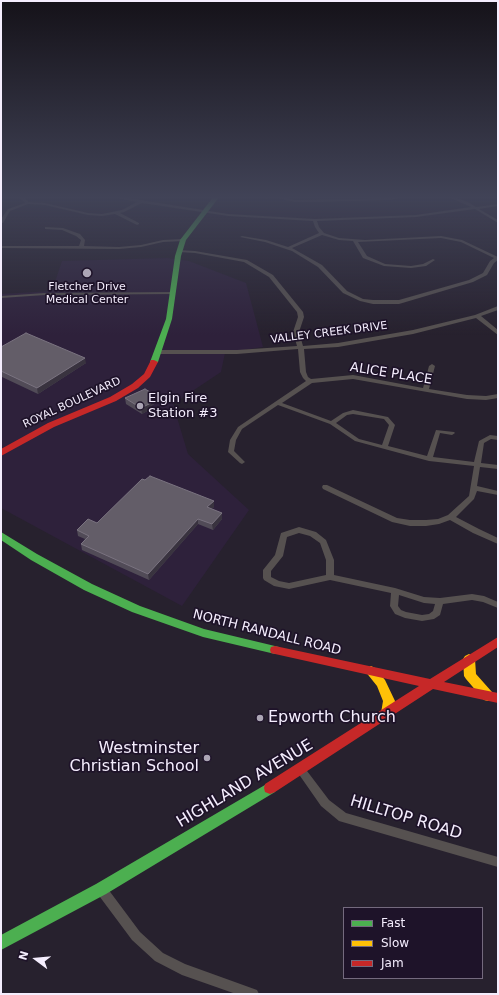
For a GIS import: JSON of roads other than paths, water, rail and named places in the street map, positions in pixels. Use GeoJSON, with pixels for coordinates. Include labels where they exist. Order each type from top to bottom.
{"type":"FeatureCollection","features":[{"type":"Feature","properties":{"kind":"main road","name":"ROYAL BOULEVARD"},"geometry":{"type":"LineString","coordinates":[[1,453],[51,425],[113,399],[130,389],[150,371],[159,352],[169,319],[179,251],[182,242]]}},
{"type":"Feature","properties":{"kind":"main road","name":"NORTH RANDALL ROAD"},"geometry":{"type":"LineString","coordinates":[[1,535],[34,557],[82,583],[136,609],[203,633],[498,698]]}},
{"type":"Feature","properties":{"kind":"main road","name":"HIGHLAND AVENUE"},"geometry":{"type":"LineString","coordinates":[[1,943],[101,889],[301,770],[430,684],[498,641]]}},
{"type":"Feature","properties":{"kind":"main road"},"geometry":{"type":"LineString","coordinates":[[469,660],[470,676],[488,696]]}},
{"type":"Feature","properties":{"kind":"main road"},"geometry":{"type":"LineString","coordinates":[[371,671],[381,683],[389,701],[387,713]]}},
{"type":"Feature","properties":{"kind":"street"},"geometry":{"type":"LineString","coordinates":[[82,248],[83,242]]}},
{"type":"Feature","properties":{"kind":"street"},"geometry":{"type":"LineString","coordinates":[[1,247],[142,247],[158,242]]}},
{"type":"Feature","properties":{"kind":"street"},"geometry":{"type":"LineString","coordinates":[[273,242],[302,254],[320,266],[345,292],[366,303],[399,302],[448,289],[482,276],[498,258],[465,242]]}},
{"type":"Feature","properties":{"kind":"street"},"geometry":{"type":"LineString","coordinates":[[288,248],[302,242]]}},
{"type":"Feature","properties":{"kind":"street"},"geometry":{"type":"LineString","coordinates":[[356,242],[365,257],[388,268],[411,267],[433,260]]}},
{"type":"Feature","properties":{"kind":"street"},"geometry":{"type":"LineString","coordinates":[[179,251],[195,252],[245,262],[265,271],[300,312],[302,317],[296,332],[301,348],[303,372],[306,378],[310,381]]}},
{"type":"Feature","properties":{"kind":"street"},"geometry":{"type":"LineString","coordinates":[[1,297],[45,294],[173,293]]}},
{"type":"Feature","properties":{"kind":"street","name":"VALLEY CREEK DRIVE"},"geometry":{"type":"LineString","coordinates":[[159,352],[237,352],[301,348],[384,338],[477,316],[498,308]]}},
{"type":"Feature","properties":{"kind":"street"},"geometry":{"type":"LineString","coordinates":[[477,316],[498,333]]}},
{"type":"Feature","properties":{"kind":"street"},"geometry":{"type":"LineString","coordinates":[[426,389],[432,366]]}},
{"type":"Feature","properties":{"kind":"street","name":"ALICE PLACE"},"geometry":{"type":"LineString","coordinates":[[242,462],[231,452],[233,440],[240,428],[310,381],[353,377],[467,397],[486,398],[498,396]]}},
{"type":"Feature","properties":{"kind":"street"},"geometry":{"type":"LineString","coordinates":[[277,404],[332,423],[356,440],[384,448],[429,459],[498,467]]}},
{"type":"Feature","properties":{"kind":"street"},"geometry":{"type":"LineString","coordinates":[[332,423],[345,414],[353,412],[386,418],[392,425],[384,448]]}},
{"type":"Feature","properties":{"kind":"street"},"geometry":{"type":"LineString","coordinates":[[429,459],[438,430],[452,434]]}},
{"type":"Feature","properties":{"kind":"street"},"geometry":{"type":"LineString","coordinates":[[325,487],[395,520],[410,523],[426,523],[451,517],[472,497],[475,488],[481,442],[490,438],[498,438]]}},
{"type":"Feature","properties":{"kind":"street"},"geometry":{"type":"LineString","coordinates":[[475,488],[498,493]]}},
{"type":"Feature","properties":{"kind":"street"},"geometry":{"type":"LineString","coordinates":[[451,517],[498,541]]}},
{"type":"Feature","properties":{"kind":"street"},"geometry":{"type":"LineString","coordinates":[[330,577],[330,560],[323,542],[313,534],[299,530],[284,535],[279,556],[266,573],[267,578],[273,582],[285,586],[330,577],[395,591],[419,599],[440,601],[472,597],[484,599],[498,605]]}},
{"type":"Feature","properties":{"kind":"street"},"geometry":{"type":"LineString","coordinates":[[395,591],[394,606],[398,612],[410,616],[430,617],[437,612],[440,601]]}},
{"type":"Feature","properties":{"kind":"street","name":"HILLTOP ROAD"},"geometry":{"type":"LineString","coordinates":[[301,770],[325,803],[343,817],[498,862]]}},
{"type":"Feature","properties":{"kind":"street"},"geometry":{"type":"LineString","coordinates":[[101,889],[136,936],[153,952],[182,969],[252,994]]}},
{"type":"Feature","properties":{"kind":"place","name":"Fletcher Drive Medical Center"},"geometry":{"type":"Point","coordinates":[87,273]}},
{"type":"Feature","properties":{"kind":"place","name":"Elgin Fire Station #3"},"geometry":{"type":"Point","coordinates":[140,406]}},
{"type":"Feature","properties":{"kind":"place","name":"Epworth Church"},"geometry":{"type":"Point","coordinates":[260,718]}},
{"type":"Feature","properties":{"kind":"place","name":"Westminster Christian School"},"geometry":{"type":"Point","coordinates":[207,758]}}]}
